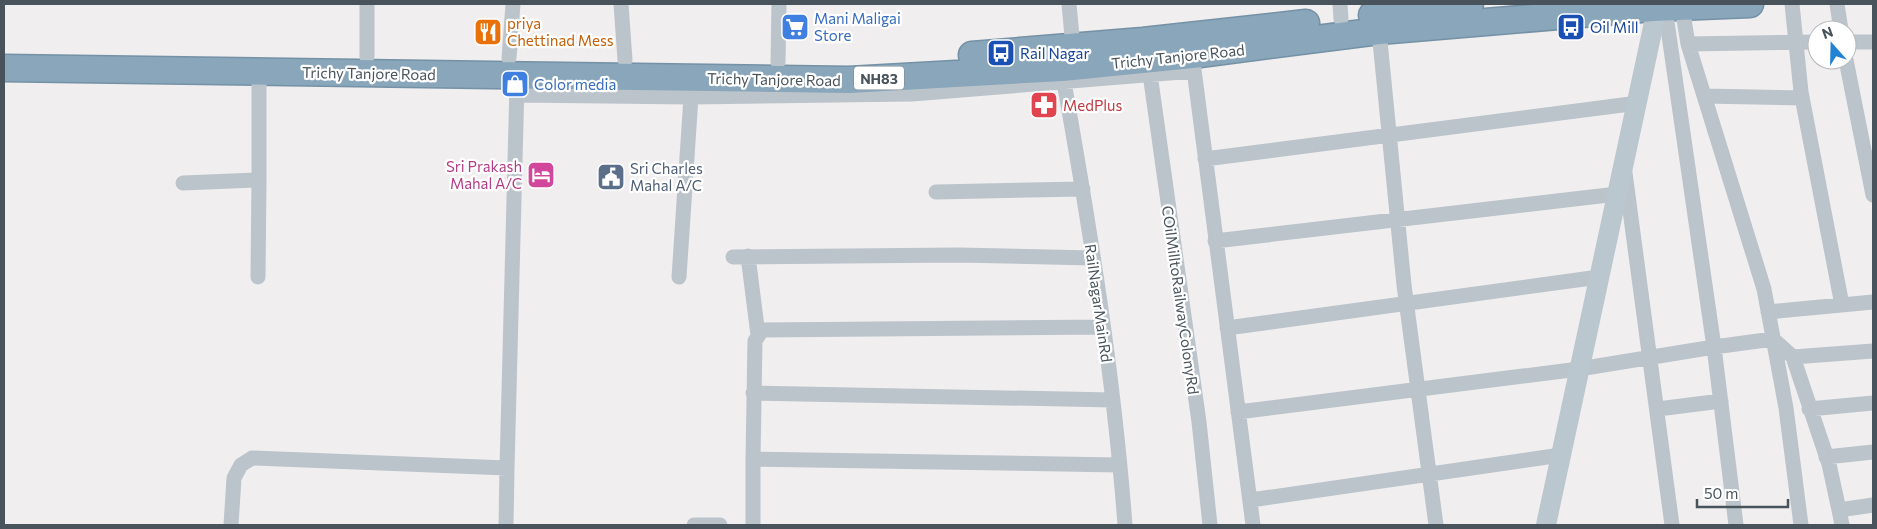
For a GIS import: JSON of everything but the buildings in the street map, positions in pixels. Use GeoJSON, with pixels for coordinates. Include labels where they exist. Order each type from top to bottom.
{"type":"FeatureCollection","features":[{"type":"Feature","properties":{"kind":"highway","name":"Trichy Tanjore Road"},"geometry":{"type":"LineString","coordinates":[[4,50],[368,57],[515,76],[625,60],[848,63],[1073,47],[1340,11],[1470,4]]}},
{"type":"Feature","properties":{"kind":"highway","name":"Trichy Tanjore Road"},"geometry":{"type":"LineString","coordinates":[[4,68],[849,80],[1193,63],[1379,31],[1666,6],[1750,4]]}},
{"type":"Feature","properties":{"kind":"street"},"geometry":{"type":"LineString","coordinates":[[368,4],[368,57]]}},
{"type":"Feature","properties":{"kind":"street"},"geometry":{"type":"LineString","coordinates":[[506,525],[515,76],[513,4]]}},
{"type":"Feature","properties":{"kind":"street"},"geometry":{"type":"LineString","coordinates":[[621,4],[625,60]]}},
{"type":"Feature","properties":{"kind":"street"},"geometry":{"type":"LineString","coordinates":[[778,62],[779,4]]}},
{"type":"Feature","properties":{"kind":"street"},"geometry":{"type":"LineString","coordinates":[[1069,4],[1073,47]]}},
{"type":"Feature","properties":{"kind":"street"},"geometry":{"type":"LineString","coordinates":[[1792,4],[1802,98],[1842,305]]}},
{"type":"Feature","properties":{"kind":"street"},"geometry":{"type":"LineString","coordinates":[[1837,4],[1839,20]]}},
{"type":"Feature","properties":{"kind":"street"},"geometry":{"type":"LineString","coordinates":[[1666,6],[1688,44],[1764,289],[1786,408],[1801,525]]}},
{"type":"Feature","properties":{"kind":"street"},"geometry":{"type":"LineString","coordinates":[[1546,525],[1617,194],[1638,104],[1666,6]]}},
{"type":"Feature","properties":{"kind":"street"},"geometry":{"type":"LineString","coordinates":[[1666,6],[1714,346],[1736,525]]}},
{"type":"Feature","properties":{"kind":"street"},"geometry":{"type":"LineString","coordinates":[[1379,31],[1406,304],[1436,525]]}},
{"type":"Feature","properties":{"kind":"street"},"geometry":{"type":"LineString","coordinates":[[1688,44],[1807,42]]}},
{"type":"Feature","properties":{"kind":"street"},"geometry":{"type":"LineString","coordinates":[[1857,42],[1873,42]]}},
{"type":"Feature","properties":{"kind":"street"},"geometry":{"type":"LineString","coordinates":[[515,76],[691,97],[912,94],[1150,74],[1193,63],[1253,525]]}},
{"type":"Feature","properties":{"kind":"street"},"geometry":{"type":"LineString","coordinates":[[1848,70],[1873,196]]}},
{"type":"Feature","properties":{"kind":"street"},"geometry":{"type":"LineString","coordinates":[[258,277],[259,72]]}},
{"type":"Feature","properties":{"kind":"street","name":"COilMilltoRailwayColonyRd"},"geometry":{"type":"LineString","coordinates":[[1150,74],[1199,422],[1210,525]]}},
{"type":"Feature","properties":{"kind":"street","name":"RailNagarMainRd"},"geometry":{"type":"LineString","coordinates":[[1064,82],[1083,189],[1113,400],[1126,525]]}},
{"type":"Feature","properties":{"kind":"street"},"geometry":{"type":"LineString","coordinates":[[1704,96],[1802,98]]}},
{"type":"Feature","properties":{"kind":"street"},"geometry":{"type":"LineString","coordinates":[[680,278],[691,97]]}},
{"type":"Feature","properties":{"kind":"street"},"geometry":{"type":"LineString","coordinates":[[1205,159],[1638,104]]}},
{"type":"Feature","properties":{"kind":"street"},"geometry":{"type":"LineString","coordinates":[[1624,164],[1672,525]]}},
{"type":"Feature","properties":{"kind":"street"},"geometry":{"type":"LineString","coordinates":[[184,183],[259,180]]}},
{"type":"Feature","properties":{"kind":"street"},"geometry":{"type":"LineString","coordinates":[[936,192],[1083,189]]}},
{"type":"Feature","properties":{"kind":"street"},"geometry":{"type":"LineString","coordinates":[[1216,241],[1617,194]]}},
{"type":"Feature","properties":{"kind":"street"},"geometry":{"type":"LineString","coordinates":[[758,334],[740,256],[958,255],[1093,258]]}},
{"type":"Feature","properties":{"kind":"street"},"geometry":{"type":"LineString","coordinates":[[1227,328],[1599,277]]}},
{"type":"Feature","properties":{"kind":"street"},"geometry":{"type":"LineString","coordinates":[[1768,312],[1873,302]]}},
{"type":"Feature","properties":{"kind":"street"},"geometry":{"type":"LineString","coordinates":[[754,525],[753,393],[755,341],[758,334],[768,328],[1102,327]]}},
{"type":"Feature","properties":{"kind":"street"},"geometry":{"type":"LineString","coordinates":[[1238,412],[1579,369],[1714,346],[1773,339],[1793,357],[1826,457],[1842,525]]}},
{"type":"Feature","properties":{"kind":"street"},"geometry":{"type":"LineString","coordinates":[[1793,357],[1873,351]]}},
{"type":"Feature","properties":{"kind":"street"},"geometry":{"type":"LineString","coordinates":[[753,393],[1113,400]]}},
{"type":"Feature","properties":{"kind":"street"},"geometry":{"type":"LineString","coordinates":[[1658,409],[1721,401]]}},
{"type":"Feature","properties":{"kind":"street"},"geometry":{"type":"LineString","coordinates":[[1809,409],[1873,403]]}},
{"type":"Feature","properties":{"kind":"street"},"geometry":{"type":"LineString","coordinates":[[1826,457],[1873,452]]}},
{"type":"Feature","properties":{"kind":"street"},"geometry":{"type":"LineString","coordinates":[[1251,500],[1561,456]]}},
{"type":"Feature","properties":{"kind":"street"},"geometry":{"type":"LineString","coordinates":[[231,525],[234,478],[241,465],[252,458],[507,468]]}},
{"type":"Feature","properties":{"kind":"street"},"geometry":{"type":"LineString","coordinates":[[753,459],[1119,465]]}},
{"type":"Feature","properties":{"kind":"street"},"geometry":{"type":"LineString","coordinates":[[1839,510],[1873,505]]}},
{"type":"Feature","properties":{"kind":"street"},"geometry":{"type":"LineString","coordinates":[[694,525],[720,525]]}},
{"type":"Feature","properties":{"kind":"place","name":"Mani Maligai Store"},"geometry":{"type":"Point","coordinates":[795,27]}},
{"type":"Feature","properties":{"kind":"place","name":"Oil Mill"},"geometry":{"type":"Point","coordinates":[1571,27]}},
{"type":"Feature","properties":{"kind":"place","name":"priya Chettinad Mess"},"geometry":{"type":"Point","coordinates":[488,32]}},
{"type":"Feature","properties":{"kind":"place","name":"Rail Nagar"},"geometry":{"type":"Point","coordinates":[1001,53]}},
{"type":"Feature","properties":{"kind":"place","name":"Color media"},"geometry":{"type":"Point","coordinates":[515,84]}},
{"type":"Feature","properties":{"kind":"place","name":"MedPlus"},"geometry":{"type":"Point","coordinates":[1044,105]}},
{"type":"Feature","properties":{"kind":"place","name":"Sri Prakash Mahal A/C"},"geometry":{"type":"Point","coordinates":[541,175]}},
{"type":"Feature","properties":{"kind":"place","name":"Sri Charles Mahal A/C"},"geometry":{"type":"Point","coordinates":[611,177]}}]}
